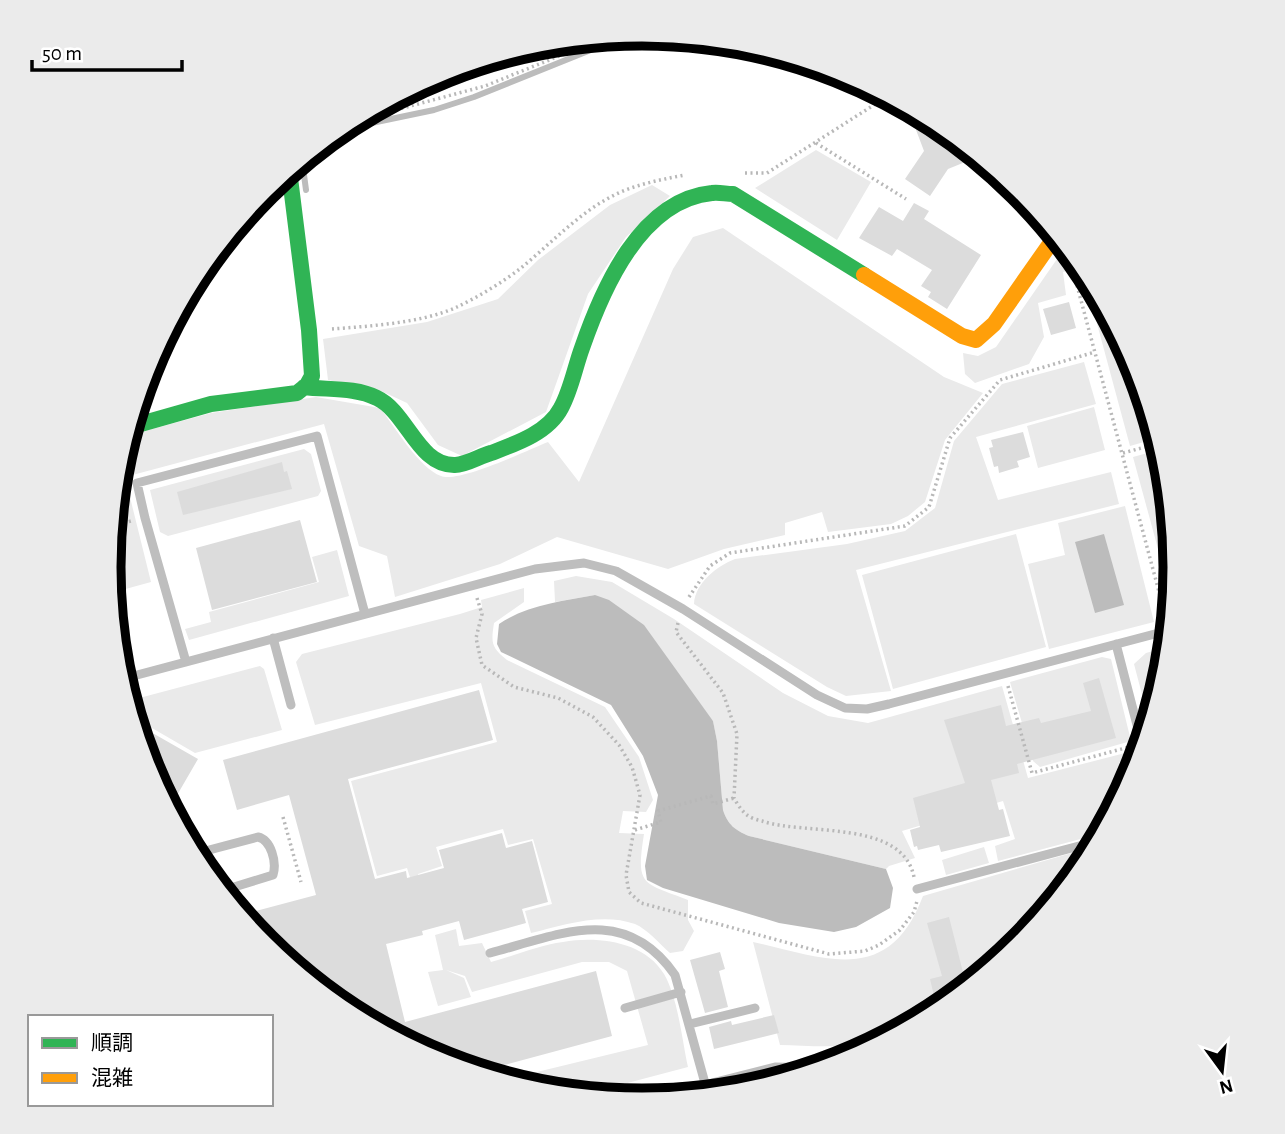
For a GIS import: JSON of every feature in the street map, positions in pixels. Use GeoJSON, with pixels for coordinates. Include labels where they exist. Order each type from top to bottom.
{"type":"FeatureCollection","features":[{"type":"Feature","properties":{"kind":"street"},"geometry":{"type":"LineString","coordinates":[[142,424],[211,404],[292,394],[304,387],[312,376],[291,183]]}},
{"type":"Feature","properties":{"kind":"street"},"geometry":{"type":"LineString","coordinates":[[304,387],[374,396],[386,402],[401,417],[422,448],[442,464],[456,465],[539,432],[554,420],[561,409],[604,291],[629,248],[666,211],[707,192],[733,194],[962,336],[976,340],[994,324],[1051,243]]}},
{"type":"Feature","properties":{"kind":"lane"},"geometry":{"type":"LineString","coordinates":[[186,662],[137,483],[317,436],[365,614]]}},
{"type":"Feature","properties":{"kind":"lane"},"geometry":{"type":"LineString","coordinates":[[133,676],[535,569],[584,563],[616,571],[683,609],[817,695],[845,708],[867,709],[889,704],[1160,633]]}},
{"type":"Feature","properties":{"kind":"lane"},"geometry":{"type":"LineString","coordinates":[[273,638],[292,705]]}},
{"type":"Feature","properties":{"kind":"lane"},"geometry":{"type":"LineString","coordinates":[[1116,644],[1138,729]]}},
{"type":"Feature","properties":{"kind":"lane"},"geometry":{"type":"LineString","coordinates":[[205,851],[258,838],[265,839],[268,843],[275,869],[273,875],[232,888]]}},
{"type":"Feature","properties":{"kind":"lane"},"geometry":{"type":"LineString","coordinates":[[917,889],[1084,845]]}},
{"type":"Feature","properties":{"kind":"lane"},"geometry":{"type":"LineString","coordinates":[[490,953],[579,931],[617,932],[633,936],[650,947],[675,975],[706,1084]]}},
{"type":"Feature","properties":{"kind":"lane"},"geometry":{"type":"LineString","coordinates":[[625,1007],[681,992]]}},
{"type":"Feature","properties":{"kind":"lane"},"geometry":{"type":"LineString","coordinates":[[690,1024],[755,1008]]}},
{"type":"Feature","properties":{"kind":"lane"},"geometry":{"type":"LineString","coordinates":[[737,1079],[775,1067],[789,1067]]}},
{"type":"Feature","properties":{"kind":"path"},"geometry":{"type":"LineString","coordinates":[[387,112],[485,86],[574,50]]}},
{"type":"Feature","properties":{"kind":"path"},"geometry":{"type":"LineString","coordinates":[[735,172],[756,175],[767,173],[879,102]]}},
{"type":"Feature","properties":{"kind":"path"},"geometry":{"type":"LineString","coordinates":[[816,143],[906,199]]}},
{"type":"Feature","properties":{"kind":"path"},"geometry":{"type":"LineString","coordinates":[[309,330],[412,319],[459,306],[520,269],[561,232],[603,201],[622,191],[651,182],[691,174]]}},
{"type":"Feature","properties":{"kind":"path"},"geometry":{"type":"LineString","coordinates":[[1076,278],[1163,603]]}},
{"type":"Feature","properties":{"kind":"path"},"geometry":{"type":"LineString","coordinates":[[472,587],[482,614],[476,638],[482,665],[514,687],[558,698],[593,717],[619,745],[632,767],[640,795],[626,875],[629,892],[641,903],[829,954],[865,951],[900,930],[914,912],[918,897],[912,866],[902,853],[882,839],[861,834],[777,826],[748,816],[734,798],[737,734],[723,693],[676,632],[683,609],[695,585],[710,566],[730,553],[905,526],[929,507],[950,438],[1000,380],[1095,352]]}},
{"type":"Feature","properties":{"kind":"path"},"geometry":{"type":"LineString","coordinates":[[1123,453],[1149,446]]}},
{"type":"Feature","properties":{"kind":"path"},"geometry":{"type":"LineString","coordinates":[[123,524],[145,518]]}},
{"type":"Feature","properties":{"kind":"path"},"geometry":{"type":"LineString","coordinates":[[1004,673],[1032,774],[1131,749]]}},
{"type":"Feature","properties":{"kind":"path"},"geometry":{"type":"LineString","coordinates":[[634,830],[661,822],[658,811],[711,796],[713,804],[734,798]]}},
{"type":"Feature","properties":{"kind":"path"},"geometry":{"type":"LineString","coordinates":[[283,817],[301,882]]}},
{"type":"Feature","properties":{"kind":"shaded area"},"geometry":{"type":"Polygon","coordinates":[[[517,61],[461,83],[460,79],[517,61]]]}},
{"type":"Feature","properties":{"kind":"shaded area"},"geometry":{"type":"Polygon","coordinates":[[[816,150],[871,182],[837,240],[755,188],[816,150]]]}},
{"type":"Feature","properties":{"kind":"shaded area"},"geometry":{"type":"Polygon","coordinates":[[[652,185],[670,196],[626,237],[588,294],[546,412],[462,456],[438,445],[407,403],[379,390],[328,380],[323,339],[427,322],[498,299],[538,260],[610,205],[652,185]]]}},
{"type":"Feature","properties":{"kind":"shaded area"},"geometry":{"type":"Polygon","coordinates":[[[723,228],[944,377],[983,393],[945,440],[925,502],[908,516],[891,524],[828,532],[822,512],[785,523],[785,535],[724,549],[668,569],[557,537],[500,564],[395,597],[387,556],[359,546],[324,424],[129,476],[139,433],[211,413],[316,397],[380,408],[424,465],[441,476],[463,475],[548,442],[579,482],[673,269],[693,237],[723,228]]]}},
{"type":"Feature","properties":{"kind":"shaded area"},"geometry":{"type":"Polygon","coordinates":[[[1060,255],[1071,270],[1063,272],[1066,295],[1038,303],[1044,337],[1029,364],[975,383],[965,374],[963,353],[978,356],[996,347],[1060,255]]]}},
{"type":"Feature","properties":{"kind":"shaded area"},"geometry":{"type":"Polygon","coordinates":[[[1091,301],[1124,367],[1146,432],[1148,441],[1130,446],[1091,301]]]}},
{"type":"Feature","properties":{"kind":"shaded area"},"geometry":{"type":"Polygon","coordinates":[[[1084,362],[1096,404],[976,437],[998,500],[1111,472],[1119,504],[856,570],[891,691],[846,696],[827,687],[694,604],[698,589],[708,576],[735,559],[847,544],[905,531],[935,508],[954,441],[1002,384],[1084,362]]]}},
{"type":"Feature","properties":{"kind":"shaded area"},"geometry":{"type":"Polygon","coordinates":[[[1094,407],[1105,450],[1038,468],[1027,426],[1094,407]]]}},
{"type":"Feature","properties":{"kind":"shaded area"},"geometry":{"type":"Polygon","coordinates":[[[304,449],[311,454],[321,491],[318,496],[168,536],[160,532],[150,490],[304,449]]]}},
{"type":"Feature","properties":{"kind":"shaded area"},"geometry":{"type":"Polygon","coordinates":[[[1151,452],[1160,499],[1164,571],[1133,457],[1151,452]]]}},
{"type":"Feature","properties":{"kind":"shaded area"},"geometry":{"type":"Polygon","coordinates":[[[127,486],[151,582],[122,590],[122,533],[127,486]]]}},
{"type":"Feature","properties":{"kind":"shaded area"},"geometry":{"type":"Polygon","coordinates":[[[1125,506],[1154,622],[1049,649],[1028,564],[1065,555],[1058,523],[1125,506]]]}},
{"type":"Feature","properties":{"kind":"shaded area"},"geometry":{"type":"Polygon","coordinates":[[[1016,534],[1046,647],[893,689],[862,575],[1016,534]]]}},
{"type":"Feature","properties":{"kind":"shaded area"},"geometry":{"type":"Polygon","coordinates":[[[1104,534],[1124,605],[1095,613],[1075,542],[1104,534]]]}},
{"type":"Feature","properties":{"kind":"shaded area"},"geometry":{"type":"Polygon","coordinates":[[[337,550],[349,596],[189,640],[185,629],[211,622],[209,612],[319,582],[312,557],[337,550]]]}},
{"type":"Feature","properties":{"kind":"shaded area"},"geometry":{"type":"Polygon","coordinates":[[[576,576],[612,582],[674,619],[783,693],[828,716],[868,723],[1002,686],[1028,778],[1130,752],[1110,798],[1088,837],[998,861],[995,846],[1015,839],[1003,801],[902,831],[915,858],[886,869],[749,836],[727,820],[723,810],[713,721],[595,595],[555,602],[554,581],[576,576]]]}},
{"type":"Feature","properties":{"kind":"shaded area"},"geometry":{"type":"Polygon","coordinates":[[[524,588],[524,602],[494,623],[493,644],[507,660],[605,707],[639,757],[653,800],[646,812],[623,811],[619,833],[644,834],[641,864],[645,880],[688,900],[688,920],[694,931],[683,951],[670,953],[644,929],[635,924],[609,919],[569,923],[531,933],[525,911],[552,904],[533,839],[508,845],[503,829],[436,847],[442,866],[418,874],[424,894],[416,896],[407,868],[377,876],[351,781],[497,742],[481,683],[315,725],[296,662],[302,654],[460,614],[482,607],[481,600],[524,588]]]}},
{"type":"Feature","properties":{"kind":"shaded area"},"geometry":{"type":"Polygon","coordinates":[[[595,595],[609,600],[644,625],[713,721],[723,810],[727,820],[749,836],[886,869],[893,888],[890,908],[856,927],[834,932],[779,923],[663,888],[647,880],[645,866],[658,795],[643,756],[611,705],[501,652],[497,644],[499,624],[521,612],[595,595]]]}},
{"type":"Feature","properties":{"kind":"shaded area"},"geometry":{"type":"Polygon","coordinates":[[[1157,650],[1145,706],[1134,664],[1146,653],[1157,650]]]}},
{"type":"Feature","properties":{"kind":"shaded area"},"geometry":{"type":"Polygon","coordinates":[[[1102,657],[1111,659],[1131,741],[1040,767],[1033,761],[1010,682],[1102,657]]]}},
{"type":"Feature","properties":{"kind":"shaded area"},"geometry":{"type":"Polygon","coordinates":[[[260,666],[264,669],[282,730],[195,753],[146,724],[138,698],[260,666]]]}},
{"type":"Feature","properties":{"kind":"shaded area"},"geometry":{"type":"Polygon","coordinates":[[[984,847],[989,863],[946,875],[942,860],[984,847]]]}},
{"type":"Feature","properties":{"kind":"shaded area"},"geometry":{"type":"Polygon","coordinates":[[[1080,851],[1035,911],[1011,936],[960,981],[932,1001],[852,1044],[780,1045],[753,942],[830,959],[874,955],[892,944],[909,925],[923,896],[1080,851]]]}},
{"type":"Feature","properties":{"kind":"shaded area"},"geometry":{"type":"Polygon","coordinates":[[[456,929],[459,946],[482,943],[491,962],[554,943],[576,940],[619,943],[645,954],[664,974],[669,984],[688,1067],[612,1087],[574,1084],[526,1075],[648,1045],[627,971],[609,962],[582,962],[472,992],[465,976],[446,970],[464,978],[471,997],[438,1006],[428,972],[443,970],[435,935],[456,929]]]}},
{"type":"Feature","properties":{"kind":"building"},"geometry":{"type":"Polygon","coordinates":[[[913,121],[969,161],[948,169],[930,196],[905,179],[924,151],[913,121]]]}},
{"type":"Feature","properties":{"kind":"building"},"geometry":{"type":"Polygon","coordinates":[[[914,203],[929,211],[924,219],[981,255],[947,309],[928,297],[931,292],[921,286],[932,270],[897,249],[892,256],[859,238],[879,207],[903,221],[914,203]]]}},
{"type":"Feature","properties":{"kind":"building"},"geometry":{"type":"Polygon","coordinates":[[[1069,302],[1076,328],[1051,335],[1043,309],[1069,302]]]}},
{"type":"Feature","properties":{"kind":"building"},"geometry":{"type":"Polygon","coordinates":[[[1023,432],[1030,457],[1017,461],[1019,467],[999,473],[998,466],[994,467],[989,448],[993,447],[991,440],[1023,432]]]}},
{"type":"Feature","properties":{"kind":"building"},"geometry":{"type":"Polygon","coordinates":[[[282,462],[292,489],[183,515],[177,492],[282,462]]]}},
{"type":"Feature","properties":{"kind":"building"},"geometry":{"type":"Polygon","coordinates":[[[300,520],[317,582],[212,610],[196,548],[300,520]]]}},
{"type":"Feature","properties":{"kind":"building"},"geometry":{"type":"Polygon","coordinates":[[[1099,678],[1116,738],[1017,764],[1019,773],[991,780],[1010,836],[941,852],[939,845],[918,850],[917,846],[914,847],[910,830],[920,827],[913,798],[965,783],[944,720],[1001,705],[1006,726],[1039,718],[1041,723],[1091,711],[1083,683],[1099,678]]]}},
{"type":"Feature","properties":{"kind":"building"},"geometry":{"type":"Polygon","coordinates":[[[479,690],[493,740],[348,779],[375,879],[406,871],[407,878],[444,868],[439,850],[502,833],[506,848],[532,841],[548,902],[522,909],[526,923],[464,940],[459,921],[422,931],[423,935],[386,944],[405,1022],[596,971],[612,1036],[496,1067],[412,1035],[353,1001],[299,959],[251,912],[316,895],[289,795],[237,810],[223,760],[479,690]]]}},
{"type":"Feature","properties":{"kind":"building"},"geometry":{"type":"Polygon","coordinates":[[[148,730],[198,759],[175,798],[148,730]]]}},
{"type":"Feature","properties":{"kind":"building"},"geometry":{"type":"Polygon","coordinates":[[[949,917],[964,977],[935,999],[930,979],[942,976],[927,923],[949,917]]]}},
{"type":"Feature","properties":{"kind":"building"},"geometry":{"type":"Polygon","coordinates":[[[720,952],[725,969],[719,971],[728,1007],[705,1013],[690,960],[720,952]]]}},
{"type":"Feature","properties":{"kind":"building"},"geometry":{"type":"Polygon","coordinates":[[[774,1015],[779,1033],[714,1049],[709,1027],[731,1021],[732,1025],[774,1015]]]}},
{"type":"Feature","properties":{"kind":"waterway"},"geometry":{"type":"LineString","coordinates":[[368,124],[434,110],[474,97],[595,48]]}},
{"type":"Feature","properties":{"kind":"waterway"},"geometry":{"type":"LineString","coordinates":[[303,171],[306,190]]}},
{"type":"Feature","properties":{"kind":"traffic: fast"},"geometry":{"type":"LineString","coordinates":[[142,424],[211,404],[297,393],[307,385],[312,376],[309,330],[291,183]]}},
{"type":"Feature","properties":{"kind":"traffic: fast"},"geometry":{"type":"LineString","coordinates":[[304,387],[351,390],[377,398],[397,415],[422,448],[442,463],[464,464],[520,441],[548,424],[561,408],[590,325],[627,251],[664,212],[687,199],[712,193],[733,194],[864,275]]}},
{"type":"Feature","properties":{"kind":"traffic: slow"},"geometry":{"type":"LineString","coordinates":[[864,275],[962,336],[976,340],[994,324],[1051,243]]}}]}
